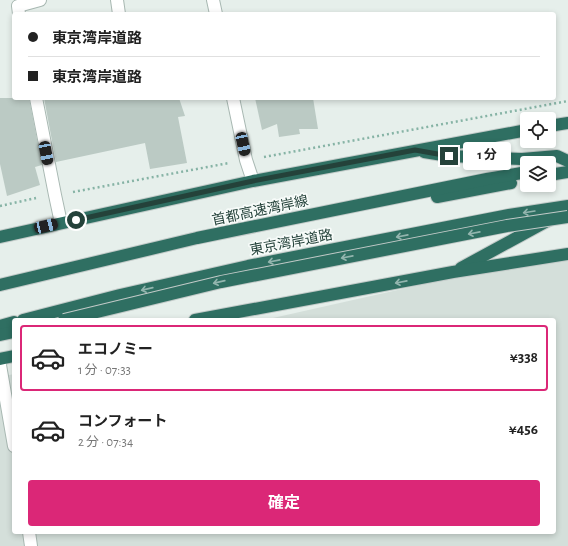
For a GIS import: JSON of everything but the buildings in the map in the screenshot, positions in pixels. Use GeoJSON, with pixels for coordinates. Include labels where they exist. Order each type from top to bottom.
{"type":"FeatureCollection","features":[{"type":"Feature","properties":{"kind":"highway"},"geometry":{"type":"LineString","coordinates":[[556,125],[568,123]]}},
{"type":"Feature","properties":{"kind":"highway"},"geometry":{"type":"LineString","coordinates":[[0,237],[253,181],[520,131]]}},
{"type":"Feature","properties":{"kind":"highway"},"geometry":{"type":"LineString","coordinates":[[415,150],[449,156],[522,159],[557,156],[568,161]]}},
{"type":"Feature","properties":{"kind":"highway"},"geometry":{"type":"LineString","coordinates":[[556,168],[568,166]]}},
{"type":"Feature","properties":{"kind":"highway"},"geometry":{"type":"LineString","coordinates":[[556,174],[568,172]]}},
{"type":"Feature","properties":{"kind":"highway","name":"首都高速湾岸線"},"geometry":{"type":"LineString","coordinates":[[0,285],[197,238],[520,173]]}},
{"type":"Feature","properties":{"kind":"highway","name":"東京湾岸道路"},"geometry":{"type":"LineString","coordinates":[[0,292],[143,258],[342,216],[520,181]]}},
{"type":"Feature","properties":{"kind":"highway","name":"東京湾岸道路"},"geometry":{"type":"LineString","coordinates":[[31,318],[248,266],[509,215],[568,206]]}},
{"type":"Feature","properties":{"kind":"highway"},"geometry":{"type":"LineString","coordinates":[[453,272],[568,210]]}},
{"type":"Feature","properties":{"kind":"highway"},"geometry":{"type":"LineString","coordinates":[[72,318],[221,282],[507,226],[568,217]]}},
{"type":"Feature","properties":{"kind":"highway"},"geometry":{"type":"LineString","coordinates":[[206,318],[453,272],[568,254]]}},
{"type":"Feature","properties":{"kind":"highway"},"geometry":{"type":"LineString","coordinates":[[0,326],[12,323]]}},
{"type":"Feature","properties":{"kind":"highway"},"geometry":{"type":"LineString","coordinates":[[0,336],[12,333]]}},
{"type":"Feature","properties":{"kind":"highway"},"geometry":{"type":"LineString","coordinates":[[0,360],[12,357]]}},
{"type":"Feature","properties":{"kind":"street"},"geometry":{"type":"LineString","coordinates":[[19,12],[18,6],[40,0]]}},
{"type":"Feature","properties":{"kind":"street"},"geometry":{"type":"LineString","coordinates":[[117,0],[119,12]]}},
{"type":"Feature","properties":{"kind":"street"},"geometry":{"type":"LineString","coordinates":[[213,0],[216,12]]}},
{"type":"Feature","properties":{"kind":"street"},"geometry":{"type":"LineString","coordinates":[[36,100],[54,195],[61,223]]}},
{"type":"Feature","properties":{"kind":"street"},"geometry":{"type":"LineString","coordinates":[[233,100],[246,160],[253,181]]}},
{"type":"Feature","properties":{"kind":"street"},"geometry":{"type":"LineString","coordinates":[[0,365],[12,434]]}},
{"type":"Feature","properties":{"kind":"street"},"geometry":{"type":"LineString","coordinates":[[29,534],[31,546]]}},
{"type":"Feature","properties":{"kind":"path"},"geometry":{"type":"LineString","coordinates":[[0,206],[568,101]]}},
{"type":"Feature","properties":{"kind":"shaded area"},"geometry":{"type":"Polygon","coordinates":[[[568,255],[568,546],[0,546],[0,377],[12,374],[12,534],[556,534],[556,318],[273,318],[509,265],[568,255]]]}},
{"type":"Feature","properties":{"kind":"route"},"geometry":{"type":"LineString","coordinates":[[76,220],[253,181],[415,150],[449,156]]}}]}
